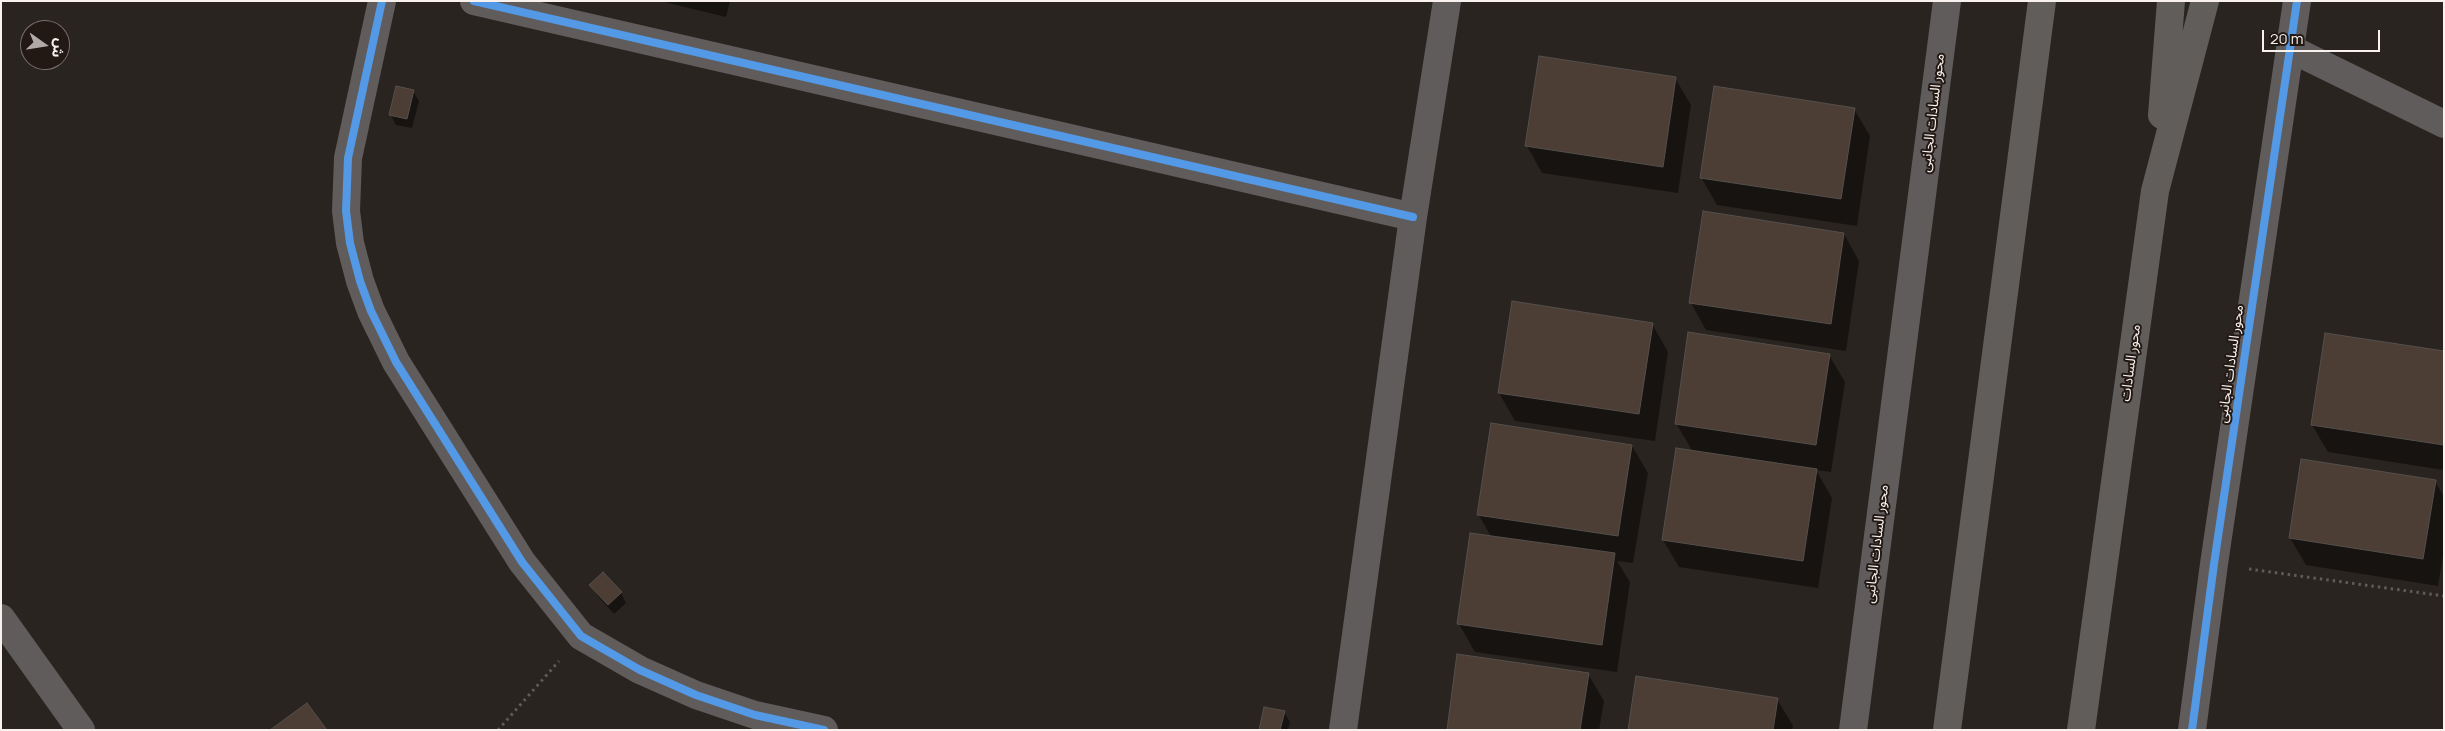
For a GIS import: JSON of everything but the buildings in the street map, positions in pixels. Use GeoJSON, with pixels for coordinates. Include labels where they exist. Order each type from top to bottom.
{"type":"FeatureCollection","features":[{"type":"Feature","properties":{"kind":"main road"},"geometry":{"type":"LineString","coordinates":[[1947,730],[2042,1]]}},
{"type":"Feature","properties":{"kind":"main road"},"geometry":{"type":"LineString","coordinates":[[2155,191],[2171,1]]}},
{"type":"Feature","properties":{"kind":"main road","name":"محور السادات"},"geometry":{"type":"LineString","coordinates":[[2081,730],[2155,191],[2205,1]]}},
{"type":"Feature","properties":{"kind":"street"},"geometry":{"type":"LineString","coordinates":[[382,1],[348,158],[346,211],[350,243],[360,281],[371,311],[396,362],[522,562],[581,636],[640,670],[696,695],[755,715],[824,730]]}},
{"type":"Feature","properties":{"kind":"street"},"geometry":{"type":"LineString","coordinates":[[474,1],[1413,217]]}},
{"type":"Feature","properties":{"kind":"street"},"geometry":{"type":"LineString","coordinates":[[1343,730],[1413,217],[1447,1]]}},
{"type":"Feature","properties":{"kind":"street","name":"محور السادات الجانبى"},"geometry":{"type":"LineString","coordinates":[[1853,730],[1948,1]]}},
{"type":"Feature","properties":{"kind":"street","name":"محور السادات الجانبى"},"geometry":{"type":"LineString","coordinates":[[2192,730],[2214,564],[2297,1]]}},
{"type":"Feature","properties":{"kind":"street"},"geometry":{"type":"LineString","coordinates":[[2291,49],[2444,124]]}},
{"type":"Feature","properties":{"kind":"street"},"geometry":{"type":"LineString","coordinates":[[1,618],[81,730]]}},
{"type":"Feature","properties":{"kind":"path"},"geometry":{"type":"LineString","coordinates":[[2214,564],[2444,596]]}},
{"type":"Feature","properties":{"kind":"path"},"geometry":{"type":"LineString","coordinates":[[498,730],[581,636]]}},
{"type":"Feature","properties":{"kind":"cycle path"},"geometry":{"type":"LineString","coordinates":[[382,1],[348,158],[346,211],[350,243],[360,281],[371,311],[396,362],[522,562],[581,636],[640,670],[696,695],[755,715],[824,730]]}},
{"type":"Feature","properties":{"kind":"cycle path"},"geometry":{"type":"LineString","coordinates":[[474,1],[1413,217]]}},
{"type":"Feature","properties":{"kind":"cycle path"},"geometry":{"type":"LineString","coordinates":[[2192,730],[2214,564],[2297,1]]}}]}
